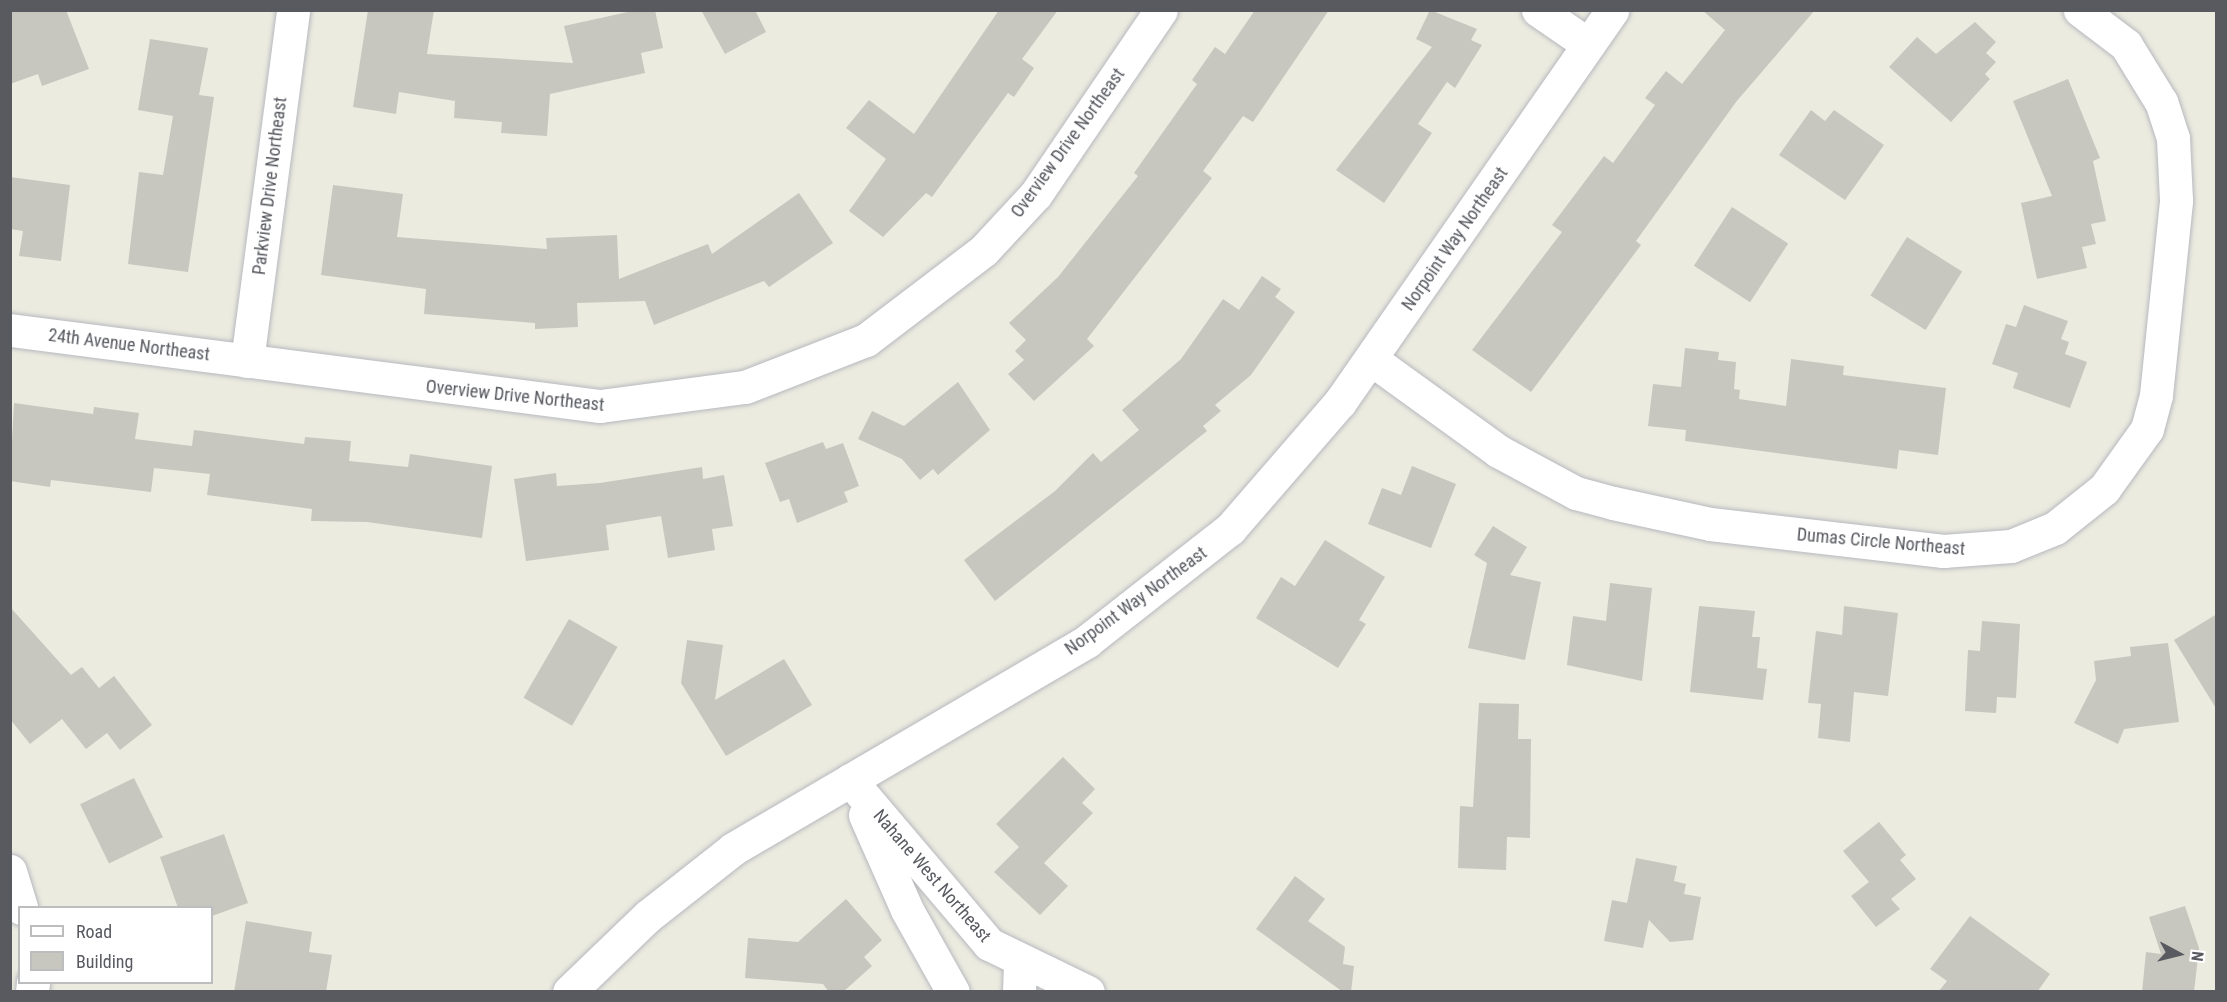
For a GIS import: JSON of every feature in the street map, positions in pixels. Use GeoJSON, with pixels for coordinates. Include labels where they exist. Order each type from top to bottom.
{"type":"FeatureCollection","features":[{"type":"Feature","properties":{"kind":"street","name":"Parkview Drive Northeast"},"geometry":{"type":"LineString","coordinates":[[247,361],[293,10]]}},
{"type":"Feature","properties":{"kind":"street","name":"Overview Drive Northeast"},"geometry":{"type":"LineString","coordinates":[[247,361],[600,406],[745,387],[818,363],[903,317],[1010,223],[1161,10]]}},
{"type":"Feature","properties":{"kind":"street"},"geometry":{"type":"LineString","coordinates":[[1538,10],[1586,43]]}},
{"type":"Feature","properties":{"kind":"street","name":"Norpoint Way Northeast"},"geometry":{"type":"LineString","coordinates":[[569,992],[648,916],[733,849],[1087,641],[1182,572],[1265,493],[1371,359],[1586,43],[1612,10]]}},
{"type":"Feature","properties":{"kind":"street","name":"Dumas Circle Northeast"},"geometry":{"type":"LineString","coordinates":[[1371,359],[1498,451],[1576,493],[1613,503],[1710,524],[1944,551],[2011,546],[2055,528],[2104,489],[2147,429],[2156,395],[2176,200],[2173,138],[2161,102],[2126,45],[2080,10]]}},
{"type":"Feature","properties":{"kind":"street","name":"24th Avenue Northeast"},"geometry":{"type":"LineString","coordinates":[[10,330],[247,361]]}},
{"type":"Feature","properties":{"kind":"street"},"geometry":{"type":"LineString","coordinates":[[850,780],[907,910],[953,992]]}},
{"type":"Feature","properties":{"kind":"street","name":"Nahane West Northeast"},"geometry":{"type":"LineString","coordinates":[[850,780],[989,944],[1020,976],[1088,992]]}},
{"type":"Feature","properties":{"kind":"street"},"geometry":{"type":"LineString","coordinates":[[10,871],[20,906]]}},
{"type":"Feature","properties":{"kind":"building"},"geometry":{"type":"Polygon","coordinates":[[[10,10],[66,10],[89,69],[42,86],[38,74],[10,84],[10,10]]]}},
{"type":"Feature","properties":{"kind":"building"},"geometry":{"type":"Polygon","coordinates":[[[368,10],[434,10],[427,54],[573,63],[564,26],[637,10],[655,10],[663,48],[641,53],[645,73],[550,94],[547,136],[501,133],[502,122],[454,118],[455,101],[399,92],[396,114],[353,107],[368,10]]]}},
{"type":"Feature","properties":{"kind":"building"},"geometry":{"type":"Polygon","coordinates":[[[701,10],[755,10],[766,32],[725,54],[701,10]]]}},
{"type":"Feature","properties":{"kind":"building"},"geometry":{"type":"Polygon","coordinates":[[[999,10],[1058,10],[1022,59],[1034,68],[1014,97],[1008,93],[932,197],[926,193],[883,237],[849,211],[886,159],[846,128],[869,100],[914,134],[999,10]]]}},
{"type":"Feature","properties":{"kind":"building"},"geometry":{"type":"Polygon","coordinates":[[[1255,10],[1329,10],[1253,122],[1243,116],[1203,171],[1212,178],[1087,339],[1094,346],[1034,401],[1008,374],[1024,360],[1015,351],[1026,340],[1009,323],[1058,277],[1138,176],[1134,173],[1197,84],[1192,80],[1215,47],[1225,54],[1255,10]]]}},
{"type":"Feature","properties":{"kind":"building"},"geometry":{"type":"Polygon","coordinates":[[[1430,10],[1477,29],[1471,40],[1482,45],[1455,88],[1447,82],[1418,124],[1432,133],[1384,203],[1336,170],[1432,47],[1416,39],[1430,10]]]}},
{"type":"Feature","properties":{"kind":"building"},"geometry":{"type":"Polygon","coordinates":[[[1702,10],[1815,10],[1736,102],[1636,241],[1641,245],[1531,392],[1472,350],[1562,232],[1552,225],[1604,156],[1613,163],[1655,105],[1645,98],[1666,71],[1682,84],[1725,30],[1702,10]]]}},
{"type":"Feature","properties":{"kind":"building"},"geometry":{"type":"Polygon","coordinates":[[[1975,22],[1996,42],[1986,53],[1996,62],[1985,74],[1990,79],[1951,122],[1889,67],[1917,37],[1936,54],[1975,22]]]}},
{"type":"Feature","properties":{"kind":"building"},"geometry":{"type":"Polygon","coordinates":[[[150,39],[208,48],[199,95],[214,97],[188,272],[128,264],[139,172],[163,175],[173,116],[138,110],[150,39]]]}},
{"type":"Feature","properties":{"kind":"building"},"geometry":{"type":"Polygon","coordinates":[[[2068,79],[2100,158],[2093,161],[2106,221],[2091,224],[2096,244],[2082,247],[2087,268],[2037,279],[2021,203],[2052,196],[2013,101],[2068,79]]]}},
{"type":"Feature","properties":{"kind":"building"},"geometry":{"type":"Polygon","coordinates":[[[1811,110],[1825,121],[1834,110],[1884,145],[1845,200],[1779,155],[1811,110]]]}},
{"type":"Feature","properties":{"kind":"building"},"geometry":{"type":"Polygon","coordinates":[[[10,177],[70,185],[61,261],[19,256],[23,231],[10,229],[10,177]]]}},
{"type":"Feature","properties":{"kind":"building"},"geometry":{"type":"Polygon","coordinates":[[[333,185],[403,194],[397,237],[547,249],[546,238],[617,235],[619,279],[708,244],[712,254],[799,193],[833,243],[769,287],[764,281],[654,325],[645,301],[577,303],[578,327],[535,329],[535,323],[424,314],[426,289],[321,275],[333,185]]]}},
{"type":"Feature","properties":{"kind":"building"},"geometry":{"type":"Polygon","coordinates":[[[1732,207],[1788,243],[1750,302],[1694,266],[1732,207]]]}},
{"type":"Feature","properties":{"kind":"building"},"geometry":{"type":"Polygon","coordinates":[[[1907,237],[1962,271],[1926,330],[1870,296],[1907,237]]]}},
{"type":"Feature","properties":{"kind":"building"},"geometry":{"type":"Polygon","coordinates":[[[1262,276],[1281,289],[1275,297],[1295,312],[1251,375],[1215,405],[1221,411],[1203,426],[1207,431],[995,601],[964,560],[1055,491],[1093,453],[1101,462],[1139,430],[1122,410],[1181,359],[1223,299],[1239,310],[1262,276]]]}},
{"type":"Feature","properties":{"kind":"building"},"geometry":{"type":"Polygon","coordinates":[[[2024,305],[2068,321],[2061,339],[2069,342],[2065,354],[2087,362],[2070,408],[2013,388],[2018,373],[1992,364],[2006,324],[2016,327],[2024,305]]]}},
{"type":"Feature","properties":{"kind":"building"},"geometry":{"type":"Polygon","coordinates":[[[1685,348],[1719,352],[1718,360],[1736,362],[1734,389],[1740,390],[1739,399],[1786,406],[1791,359],[1844,366],[1843,375],[1946,388],[1938,455],[1899,450],[1897,469],[1685,441],[1686,430],[1648,426],[1653,384],[1681,387],[1685,348]]]}},
{"type":"Feature","properties":{"kind":"building"},"geometry":{"type":"Polygon","coordinates":[[[958,382],[990,430],[938,475],[933,469],[920,480],[902,459],[858,439],[872,411],[904,426],[958,382]]]}},
{"type":"Feature","properties":{"kind":"building"},"geometry":{"type":"Polygon","coordinates":[[[14,403],[93,414],[94,407],[139,413],[135,439],[192,446],[194,430],[304,444],[305,437],[351,441],[349,461],[408,467],[410,454],[492,466],[482,538],[367,522],[311,521],[312,509],[207,495],[210,474],[154,468],[151,492],[51,480],[50,487],[10,481],[14,403]]]}},
{"type":"Feature","properties":{"kind":"building"},"geometry":{"type":"Polygon","coordinates":[[[823,442],[826,449],[843,443],[859,486],[844,492],[848,502],[797,523],[789,499],[780,502],[765,463],[823,442]]]}},
{"type":"Feature","properties":{"kind":"building"},"geometry":{"type":"Polygon","coordinates":[[[1412,466],[1456,484],[1431,548],[1368,524],[1382,488],[1401,495],[1412,466]]]}},
{"type":"Feature","properties":{"kind":"building"},"geometry":{"type":"Polygon","coordinates":[[[702,467],[703,479],[724,475],[733,526],[712,529],[715,550],[668,558],[661,516],[606,525],[609,550],[526,561],[514,479],[556,473],[557,486],[600,483],[702,467]]]}},
{"type":"Feature","properties":{"kind":"building"},"geometry":{"type":"Polygon","coordinates":[[[1493,526],[1527,547],[1510,575],[1541,582],[1525,660],[1468,648],[1487,563],[1474,555],[1493,526]]]}},
{"type":"Feature","properties":{"kind":"building"},"geometry":{"type":"Polygon","coordinates":[[[1325,540],[1385,577],[1359,620],[1366,624],[1338,668],[1256,618],[1281,577],[1295,586],[1325,540]]]}},
{"type":"Feature","properties":{"kind":"building"},"geometry":{"type":"Polygon","coordinates":[[[1610,583],[1652,588],[1642,681],[1567,665],[1573,616],[1606,621],[1610,583]]]}},
{"type":"Feature","properties":{"kind":"building"},"geometry":{"type":"Polygon","coordinates":[[[1699,606],[1755,611],[1752,637],[1760,637],[1757,668],[1767,669],[1763,700],[1690,692],[1699,606]]]}},
{"type":"Feature","properties":{"kind":"building"},"geometry":{"type":"Polygon","coordinates":[[[1844,606],[1898,613],[1888,696],[1854,692],[1850,742],[1818,738],[1821,704],[1808,703],[1816,631],[1842,635],[1844,606]]]}},
{"type":"Feature","properties":{"kind":"building"},"geometry":{"type":"Polygon","coordinates":[[[10,607],[71,675],[82,667],[99,688],[114,676],[152,725],[120,750],[107,733],[86,749],[62,719],[30,744],[10,719],[10,607]]]}},
{"type":"Feature","properties":{"kind":"building"},"geometry":{"type":"Polygon","coordinates":[[[2217,614],[2217,710],[2174,640],[2217,614]]]}},
{"type":"Feature","properties":{"kind":"building"},"geometry":{"type":"Polygon","coordinates":[[[569,619],[617,647],[572,726],[524,698],[569,619]]]}},
{"type":"Feature","properties":{"kind":"building"},"geometry":{"type":"Polygon","coordinates":[[[1982,621],[2020,624],[2016,698],[1997,697],[1996,713],[1965,711],[1968,650],[1980,651],[1982,621]]]}},
{"type":"Feature","properties":{"kind":"building"},"geometry":{"type":"Polygon","coordinates":[[[687,640],[723,645],[715,700],[784,659],[812,705],[726,756],[681,683],[687,640]]]}},
{"type":"Feature","properties":{"kind":"building"},"geometry":{"type":"Polygon","coordinates":[[[2168,643],[2179,722],[2124,729],[2118,744],[2074,723],[2096,680],[2094,661],[2131,656],[2130,647],[2168,643]]]}},
{"type":"Feature","properties":{"kind":"building"},"geometry":{"type":"Polygon","coordinates":[[[1479,703],[1519,704],[1518,739],[1531,739],[1530,838],[1507,837],[1506,870],[1458,868],[1460,806],[1473,807],[1479,703]]]}},
{"type":"Feature","properties":{"kind":"building"},"geometry":{"type":"Polygon","coordinates":[[[1063,757],[1095,789],[1082,803],[1093,813],[1044,863],[1068,886],[1040,915],[994,872],[1019,847],[996,824],[1063,757]]]}},
{"type":"Feature","properties":{"kind":"building"},"geometry":{"type":"Polygon","coordinates":[[[134,778],[163,837],[109,864],[80,804],[134,778]]]}},
{"type":"Feature","properties":{"kind":"building"},"geometry":{"type":"Polygon","coordinates":[[[1879,822],[1906,855],[1900,860],[1916,879],[1891,899],[1900,909],[1876,927],[1851,896],[1869,882],[1843,851],[1879,822]]]}},
{"type":"Feature","properties":{"kind":"building"},"geometry":{"type":"Polygon","coordinates":[[[224,834],[248,903],[213,916],[213,906],[177,906],[160,857],[224,834]]]}},
{"type":"Feature","properties":{"kind":"building"},"geometry":{"type":"Polygon","coordinates":[[[1636,858],[1677,866],[1674,881],[1686,884],[1684,894],[1701,897],[1693,940],[1670,942],[1649,920],[1643,948],[1604,941],[1612,900],[1627,903],[1636,858]]]}},
{"type":"Feature","properties":{"kind":"building"},"geometry":{"type":"Polygon","coordinates":[[[1295,876],[1325,899],[1308,921],[1345,947],[1343,964],[1354,966],[1351,992],[1343,992],[1256,929],[1295,876]]]}},
{"type":"Feature","properties":{"kind":"building"},"geometry":{"type":"Polygon","coordinates":[[[846,899],[882,940],[864,957],[872,966],[843,992],[829,992],[823,984],[745,978],[748,938],[798,942],[846,899]]]}},
{"type":"Feature","properties":{"kind":"building"},"geometry":{"type":"Polygon","coordinates":[[[2185,906],[2199,948],[2194,992],[2142,992],[2146,952],[2161,954],[2149,917],[2185,906]]]}},
{"type":"Feature","properties":{"kind":"building"},"geometry":{"type":"Polygon","coordinates":[[[1970,916],[2050,974],[2037,992],[1938,992],[1947,981],[1930,969],[1970,916]]]}},
{"type":"Feature","properties":{"kind":"building"},"geometry":{"type":"Polygon","coordinates":[[[246,921],[312,932],[309,952],[332,955],[326,992],[234,992],[246,921]]]}}]}
